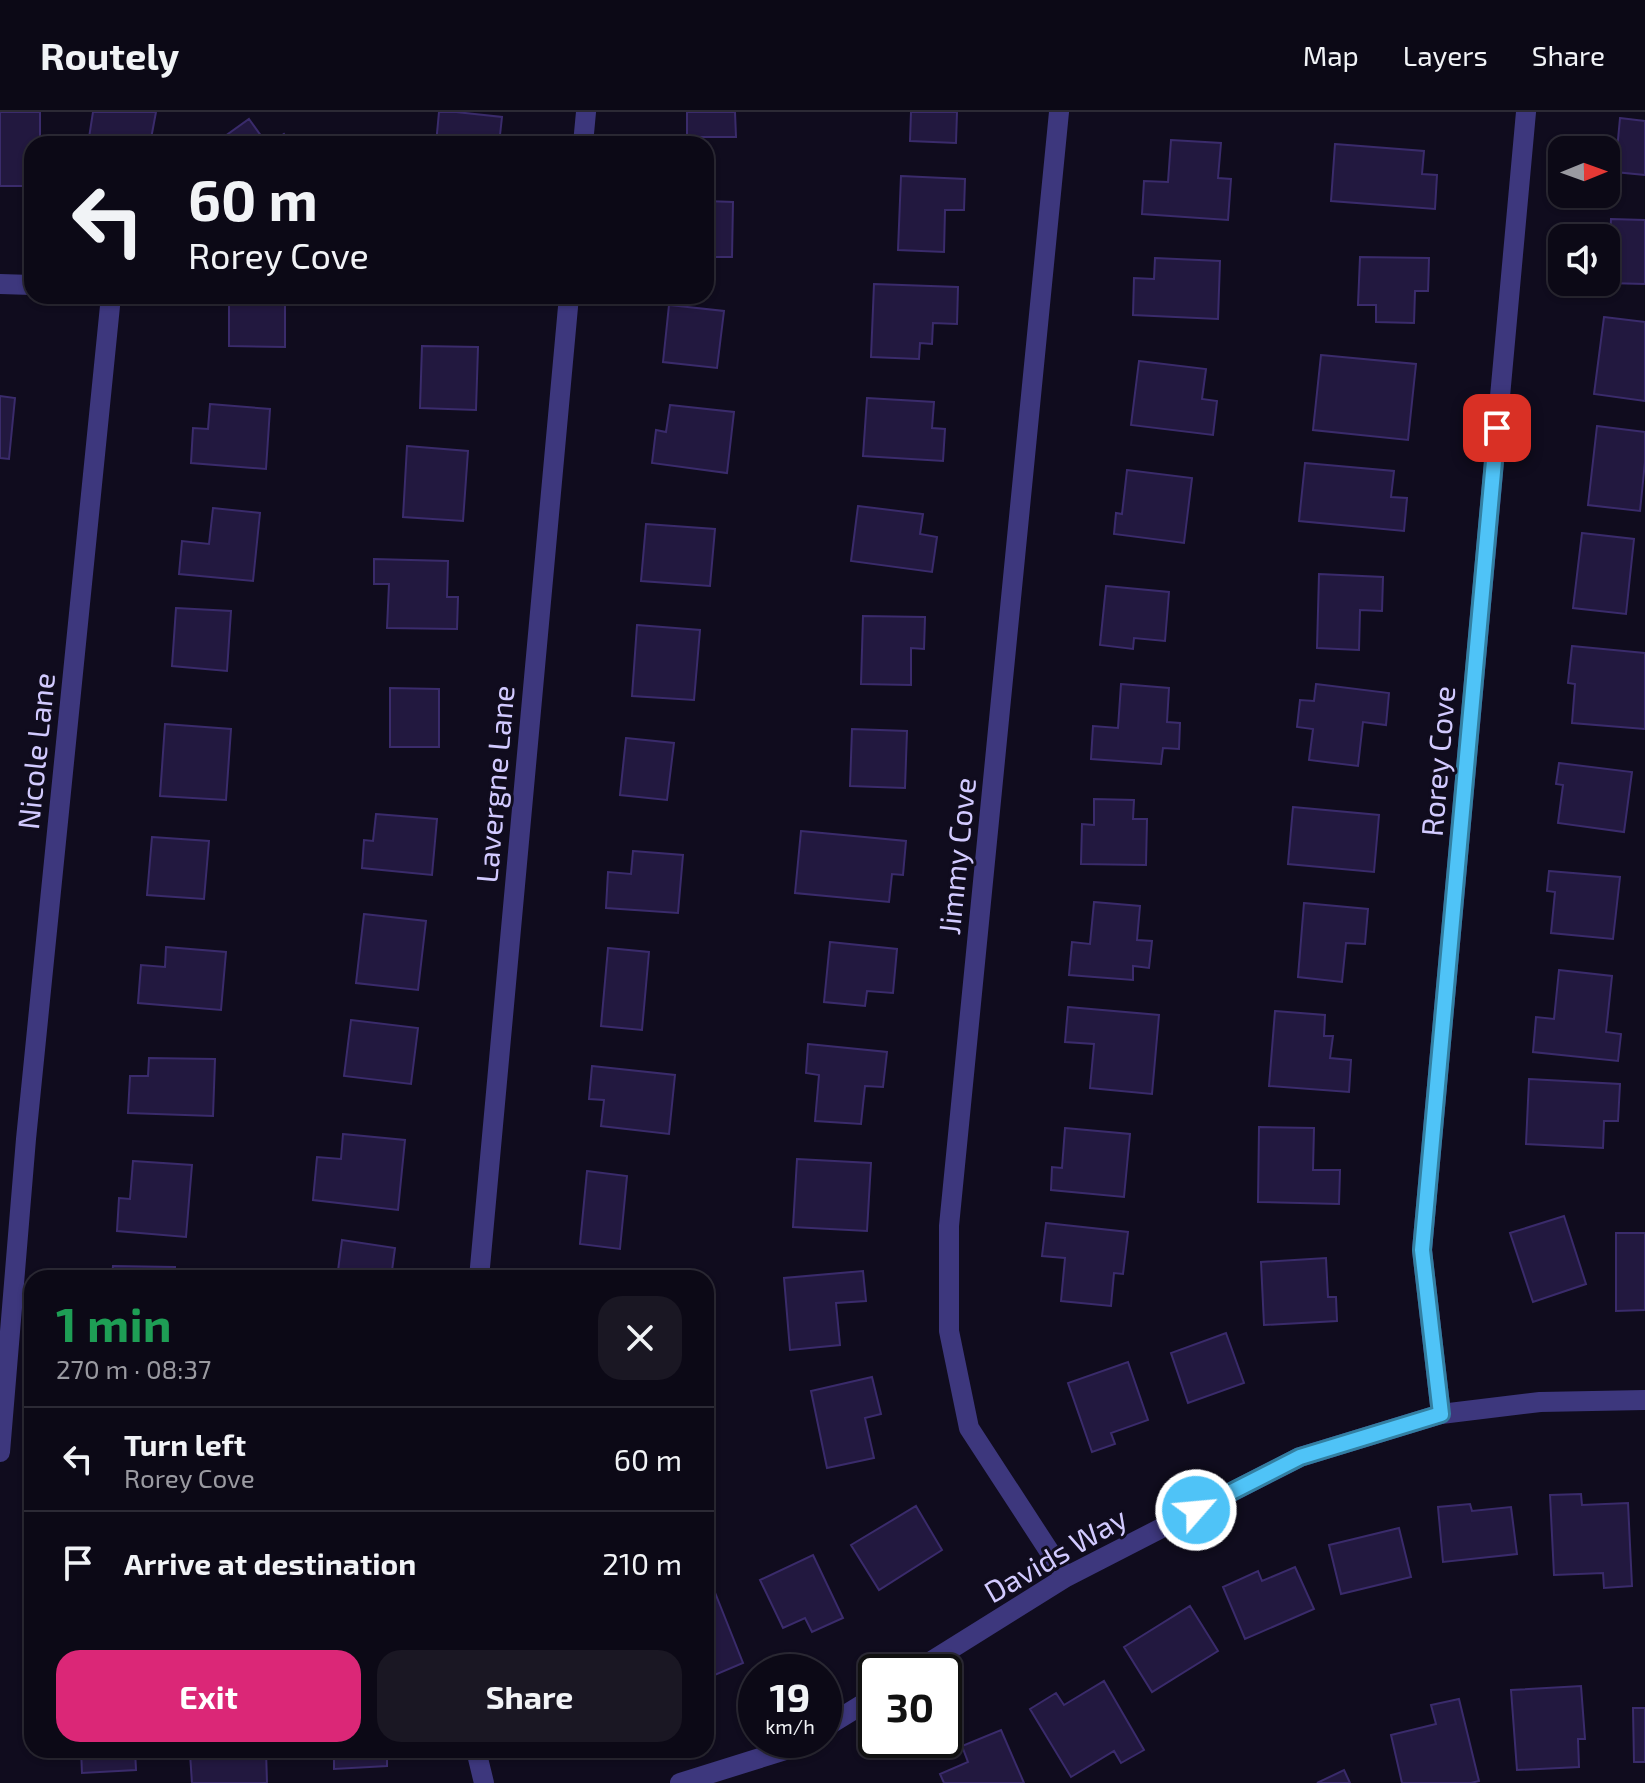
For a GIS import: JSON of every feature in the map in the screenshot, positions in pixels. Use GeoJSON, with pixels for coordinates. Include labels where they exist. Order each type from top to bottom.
{"type":"FeatureCollection","features":[{"type":"Feature","properties":{"kind":"street"},"geometry":{"type":"LineString","coordinates":[[584,136],[586,112]]}},
{"type":"Feature","properties":{"kind":"street","name":"Jimmy Cove"},"geometry":{"type":"LineString","coordinates":[[1059,112],[949,1226],[949,1331],[969,1428],[1066,1577]]}},
{"type":"Feature","properties":{"kind":"street","name":"Rorey Cove"},"geometry":{"type":"LineString","coordinates":[[1441,1414],[1422,1250],[1526,112]]}},
{"type":"Feature","properties":{"kind":"street"},"geometry":{"type":"LineString","coordinates":[[0,284],[24,285]]}},
{"type":"Feature","properties":{"kind":"street","name":"Nicole Lane"},"geometry":{"type":"LineString","coordinates":[[0,1452],[26,1139],[110,304]]}},
{"type":"Feature","properties":{"kind":"street","name":"Lavergne Lane"},"geometry":{"type":"LineString","coordinates":[[480,1270],[568,304]]}},
{"type":"Feature","properties":{"kind":"street","name":"Davids Way"},"geometry":{"type":"LineString","coordinates":[[943,1654],[1066,1577],[1300,1457],[1441,1414],[1540,1402],[1645,1400]]}},
{"type":"Feature","properties":{"kind":"street"},"geometry":{"type":"LineString","coordinates":[[478,1758],[484,1783]]}},
{"type":"Feature","properties":{"kind":"street"},"geometry":{"type":"LineString","coordinates":[[680,1783],[760,1758]]}},
{"type":"Feature","properties":{"kind":"building"},"geometry":{"type":"Polygon","coordinates":[[[0,112],[40,112],[40,136],[24,136],[24,186],[0,186],[0,112]]]}},
{"type":"Feature","properties":{"kind":"building"},"geometry":{"type":"Polygon","coordinates":[[[93,112],[156,112],[152,136],[89,136],[93,112]]]}},
{"type":"Feature","properties":{"kind":"building"},"geometry":{"type":"Polygon","coordinates":[[[439,112],[502,117],[500,136],[437,136],[439,112]]]}},
{"type":"Feature","properties":{"kind":"building"},"geometry":{"type":"Polygon","coordinates":[[[687,112],[735,112],[736,137],[687,136],[687,112]]]}},
{"type":"Feature","properties":{"kind":"building"},"geometry":{"type":"Polygon","coordinates":[[[911,112],[957,112],[956,143],[910,141],[911,112]]]}},
{"type":"Feature","properties":{"kind":"building"},"geometry":{"type":"Polygon","coordinates":[[[1620,118],[1645,121],[1645,175],[1620,172],[1620,118]]]}},
{"type":"Feature","properties":{"kind":"building"},"geometry":{"type":"Polygon","coordinates":[[[249,119],[261,136],[225,136],[249,119]]]}},
{"type":"Feature","properties":{"kind":"building"},"geometry":{"type":"Polygon","coordinates":[[[1171,140],[1221,143],[1218,178],[1231,179],[1228,220],[1142,214],[1144,181],[1168,182],[1171,140]]]}},
{"type":"Feature","properties":{"kind":"building"},"geometry":{"type":"Polygon","coordinates":[[[1335,144],[1424,151],[1422,174],[1437,175],[1435,209],[1331,201],[1335,144]]]}},
{"type":"Feature","properties":{"kind":"building"},"geometry":{"type":"Polygon","coordinates":[[[901,176],[965,179],[964,210],[945,210],[944,252],[898,250],[901,176]]]}},
{"type":"Feature","properties":{"kind":"building"},"geometry":{"type":"Polygon","coordinates":[[[714,201],[733,202],[732,257],[714,257],[714,201]]]}},
{"type":"Feature","properties":{"kind":"building"},"geometry":{"type":"Polygon","coordinates":[[[1611,219],[1645,220],[1645,284],[1620,283],[1620,224],[1611,224],[1611,219]]]}},
{"type":"Feature","properties":{"kind":"building"},"geometry":{"type":"Polygon","coordinates":[[[1360,257],[1429,258],[1428,291],[1415,291],[1414,323],[1376,322],[1376,305],[1358,305],[1360,257]]]}},
{"type":"Feature","properties":{"kind":"building"},"geometry":{"type":"Polygon","coordinates":[[[1155,258],[1220,261],[1218,319],[1133,315],[1134,278],[1154,279],[1155,258]]]}},
{"type":"Feature","properties":{"kind":"building"},"geometry":{"type":"Polygon","coordinates":[[[874,284],[958,287],[957,324],[933,323],[932,344],[920,343],[919,359],[871,357],[874,284]]]}},
{"type":"Feature","properties":{"kind":"building"},"geometry":{"type":"Polygon","coordinates":[[[229,304],[285,304],[285,347],[229,346],[229,304]]]}},
{"type":"Feature","properties":{"kind":"building"},"geometry":{"type":"Polygon","coordinates":[[[669,305],[724,311],[717,368],[663,362],[669,305]]]}},
{"type":"Feature","properties":{"kind":"building"},"geometry":{"type":"Polygon","coordinates":[[[1604,317],[1645,322],[1645,401],[1594,394],[1604,317]]]}},
{"type":"Feature","properties":{"kind":"building"},"geometry":{"type":"Polygon","coordinates":[[[422,346],[478,347],[476,410],[420,408],[422,346]]]}},
{"type":"Feature","properties":{"kind":"building"},"geometry":{"type":"Polygon","coordinates":[[[1321,355],[1416,364],[1408,440],[1313,430],[1321,355]]]}},
{"type":"Feature","properties":{"kind":"building"},"geometry":{"type":"Polygon","coordinates":[[[1139,361],[1206,369],[1202,399],[1217,401],[1213,435],[1131,425],[1139,361]]]}},
{"type":"Feature","properties":{"kind":"building"},"geometry":{"type":"Polygon","coordinates":[[[0,396],[15,398],[9,459],[0,458],[0,396]]]}},
{"type":"Feature","properties":{"kind":"building"},"geometry":{"type":"Polygon","coordinates":[[[867,398],[934,402],[932,428],[945,429],[943,461],[863,456],[867,398]]]}},
{"type":"Feature","properties":{"kind":"building"},"geometry":{"type":"Polygon","coordinates":[[[210,404],[270,409],[266,469],[191,463],[193,428],[208,429],[210,404]]]}},
{"type":"Feature","properties":{"kind":"building"},"geometry":{"type":"Polygon","coordinates":[[[670,405],[734,412],[727,473],[652,463],[656,430],[666,432],[670,405]]]}},
{"type":"Feature","properties":{"kind":"building"},"geometry":{"type":"Polygon","coordinates":[[[1597,426],[1645,432],[1640,511],[1588,505],[1597,426]]]}},
{"type":"Feature","properties":{"kind":"building"},"geometry":{"type":"Polygon","coordinates":[[[407,446],[468,451],[463,521],[403,517],[407,446]]]}},
{"type":"Feature","properties":{"kind":"building"},"geometry":{"type":"Polygon","coordinates":[[[1305,463],[1394,471],[1391,497],[1407,498],[1404,531],[1299,521],[1305,463]]]}},
{"type":"Feature","properties":{"kind":"building"},"geometry":{"type":"Polygon","coordinates":[[[1127,470],[1192,478],[1184,543],[1114,534],[1116,513],[1122,514],[1127,470]]]}},
{"type":"Feature","properties":{"kind":"building"},"geometry":{"type":"Polygon","coordinates":[[[858,506],[923,514],[920,534],[937,537],[932,572],[851,561],[858,506]]]}},
{"type":"Feature","properties":{"kind":"building"},"geometry":{"type":"Polygon","coordinates":[[[213,508],[260,513],[253,581],[179,574],[182,541],[209,544],[213,508]]]}},
{"type":"Feature","properties":{"kind":"building"},"geometry":{"type":"Polygon","coordinates":[[[646,524],[715,529],[710,586],[641,581],[646,524]]]}},
{"type":"Feature","properties":{"kind":"building"},"geometry":{"type":"Polygon","coordinates":[[[1582,533],[1634,539],[1626,614],[1573,608],[1582,533]]]}},
{"type":"Feature","properties":{"kind":"building"},"geometry":{"type":"Polygon","coordinates":[[[374,559],[448,561],[447,597],[458,597],[457,629],[387,628],[389,584],[374,584],[374,559]]]}},
{"type":"Feature","properties":{"kind":"building"},"geometry":{"type":"Polygon","coordinates":[[[1319,574],[1383,577],[1382,611],[1360,610],[1359,650],[1317,648],[1319,574]]]}},
{"type":"Feature","properties":{"kind":"building"},"geometry":{"type":"Polygon","coordinates":[[[1106,586],[1169,592],[1165,641],[1134,638],[1133,649],[1100,645],[1106,586]]]}},
{"type":"Feature","properties":{"kind":"building"},"geometry":{"type":"Polygon","coordinates":[[[176,608],[231,611],[227,671],[172,666],[176,608]]]}},
{"type":"Feature","properties":{"kind":"building"},"geometry":{"type":"Polygon","coordinates":[[[863,616],[925,617],[924,649],[911,648],[911,685],[861,684],[863,616]]]}},
{"type":"Feature","properties":{"kind":"building"},"geometry":{"type":"Polygon","coordinates":[[[637,625],[700,630],[694,700],[632,696],[637,625]]]}},
{"type":"Feature","properties":{"kind":"building"},"geometry":{"type":"Polygon","coordinates":[[[1572,646],[1645,653],[1645,729],[1572,723],[1575,684],[1568,683],[1572,646]]]}},
{"type":"Feature","properties":{"kind":"building"},"geometry":{"type":"Polygon","coordinates":[[[1121,684],[1169,688],[1167,722],[1180,723],[1179,749],[1163,748],[1161,764],[1091,759],[1093,726],[1118,728],[1121,684]]]}},
{"type":"Feature","properties":{"kind":"building"},"geometry":{"type":"Polygon","coordinates":[[[1316,684],[1389,693],[1386,725],[1363,722],[1358,766],[1309,760],[1313,729],[1297,727],[1300,700],[1314,701],[1316,684]]]}},
{"type":"Feature","properties":{"kind":"building"},"geometry":{"type":"Polygon","coordinates":[[[390,688],[439,689],[439,747],[390,747],[390,688]]]}},
{"type":"Feature","properties":{"kind":"building"},"geometry":{"type":"Polygon","coordinates":[[[165,724],[231,729],[226,800],[160,796],[165,724]]]}},
{"type":"Feature","properties":{"kind":"building"},"geometry":{"type":"Polygon","coordinates":[[[852,729],[907,731],[905,788],[850,786],[852,729]]]}},
{"type":"Feature","properties":{"kind":"building"},"geometry":{"type":"Polygon","coordinates":[[[626,738],[674,743],[667,800],[620,795],[626,738]]]}},
{"type":"Feature","properties":{"kind":"building"},"geometry":{"type":"Polygon","coordinates":[[[1559,763],[1632,772],[1624,832],[1558,823],[1563,785],[1556,784],[1559,763]]]}},
{"type":"Feature","properties":{"kind":"building"},"geometry":{"type":"Polygon","coordinates":[[[1094,799],[1134,800],[1133,819],[1147,819],[1146,865],[1081,864],[1082,824],[1094,825],[1094,799]]]}},
{"type":"Feature","properties":{"kind":"building"},"geometry":{"type":"Polygon","coordinates":[[[1293,807],[1379,815],[1374,872],[1288,864],[1293,807]]]}},
{"type":"Feature","properties":{"kind":"building"},"geometry":{"type":"Polygon","coordinates":[[[376,814],[437,819],[432,875],[362,868],[364,840],[373,841],[376,814]]]}},
{"type":"Feature","properties":{"kind":"building"},"geometry":{"type":"Polygon","coordinates":[[[801,831],[906,841],[903,875],[892,874],[889,902],[795,893],[801,831]]]}},
{"type":"Feature","properties":{"kind":"building"},"geometry":{"type":"Polygon","coordinates":[[[152,837],[209,841],[204,899],[147,895],[152,837]]]}},
{"type":"Feature","properties":{"kind":"building"},"geometry":{"type":"Polygon","coordinates":[[[633,851],[683,855],[678,913],[606,908],[608,872],[631,874],[633,851]]]}},
{"type":"Feature","properties":{"kind":"building"},"geometry":{"type":"Polygon","coordinates":[[[1549,871],[1620,877],[1613,939],[1551,933],[1555,892],[1547,891],[1549,871]]]}},
{"type":"Feature","properties":{"kind":"building"},"geometry":{"type":"Polygon","coordinates":[[[1094,902],[1140,906],[1137,940],[1152,941],[1149,968],[1133,966],[1133,980],[1069,975],[1072,942],[1090,944],[1094,902]]]}},
{"type":"Feature","properties":{"kind":"building"},"geometry":{"type":"Polygon","coordinates":[[[1304,903],[1368,909],[1365,944],[1346,943],[1342,982],[1298,977],[1304,903]]]}},
{"type":"Feature","properties":{"kind":"building"},"geometry":{"type":"Polygon","coordinates":[[[364,914],[426,921],[418,990],[356,983],[364,914]]]}},
{"type":"Feature","properties":{"kind":"building"},"geometry":{"type":"Polygon","coordinates":[[[830,942],[897,949],[893,993],[867,991],[865,1006],[824,1002],[830,942]]]}},
{"type":"Feature","properties":{"kind":"building"},"geometry":{"type":"Polygon","coordinates":[[[166,947],[226,952],[221,1010],[138,1003],[141,965],[165,967],[166,947]]]}},
{"type":"Feature","properties":{"kind":"building"},"geometry":{"type":"Polygon","coordinates":[[[608,948],[649,952],[642,1030],[601,1026],[608,948]]]}},
{"type":"Feature","properties":{"kind":"building"},"geometry":{"type":"Polygon","coordinates":[[[1559,970],[1612,976],[1606,1032],[1621,1034],[1618,1061],[1533,1052],[1536,1017],[1554,1019],[1559,970]]]}},
{"type":"Feature","properties":{"kind":"building"},"geometry":{"type":"Polygon","coordinates":[[[1068,1007],[1159,1015],[1152,1094],[1090,1088],[1094,1044],[1065,1042],[1068,1007]]]}},
{"type":"Feature","properties":{"kind":"building"},"geometry":{"type":"Polygon","coordinates":[[[1275,1011],[1325,1015],[1324,1036],[1333,1036],[1330,1058],[1351,1060],[1349,1092],[1269,1086],[1275,1011]]]}},
{"type":"Feature","properties":{"kind":"building"},"geometry":{"type":"Polygon","coordinates":[[[351,1020],[418,1028],[411,1084],[344,1076],[351,1020]]]}},
{"type":"Feature","properties":{"kind":"building"},"geometry":{"type":"Polygon","coordinates":[[[808,1044],[887,1052],[883,1087],[865,1086],[861,1124],[815,1121],[819,1075],[806,1073],[808,1044]]]}},
{"type":"Feature","properties":{"kind":"building"},"geometry":{"type":"Polygon","coordinates":[[[149,1058],[215,1059],[213,1116],[128,1113],[130,1076],[148,1076],[149,1058]]]}},
{"type":"Feature","properties":{"kind":"building"},"geometry":{"type":"Polygon","coordinates":[[[592,1066],[675,1075],[669,1134],[601,1126],[604,1100],[589,1099],[592,1066]]]}},
{"type":"Feature","properties":{"kind":"building"},"geometry":{"type":"Polygon","coordinates":[[[1529,1079],[1620,1084],[1618,1121],[1604,1121],[1603,1148],[1526,1144],[1529,1079]]]}},
{"type":"Feature","properties":{"kind":"building"},"geometry":{"type":"Polygon","coordinates":[[[1259,1127],[1314,1128],[1313,1170],[1340,1170],[1339,1204],[1258,1202],[1259,1127]]]}},
{"type":"Feature","properties":{"kind":"building"},"geometry":{"type":"Polygon","coordinates":[[[1065,1128],[1130,1134],[1124,1197],[1051,1190],[1052,1167],[1062,1168],[1065,1128]]]}},
{"type":"Feature","properties":{"kind":"building"},"geometry":{"type":"Polygon","coordinates":[[[343,1134],[405,1140],[398,1210],[313,1200],[317,1157],[341,1159],[343,1134]]]}},
{"type":"Feature","properties":{"kind":"building"},"geometry":{"type":"Polygon","coordinates":[[[797,1159],[871,1163],[867,1231],[793,1227],[797,1159]]]}},
{"type":"Feature","properties":{"kind":"building"},"geometry":{"type":"Polygon","coordinates":[[[133,1161],[192,1165],[186,1237],[117,1231],[119,1198],[130,1199],[133,1161]]]}},
{"type":"Feature","properties":{"kind":"building"},"geometry":{"type":"Polygon","coordinates":[[[587,1171],[627,1176],[620,1249],[580,1244],[587,1171]]]}},
{"type":"Feature","properties":{"kind":"building"},"geometry":{"type":"Polygon","coordinates":[[[1564,1216],[1586,1284],[1533,1302],[1510,1233],[1564,1216]]]}},
{"type":"Feature","properties":{"kind":"building"},"geometry":{"type":"Polygon","coordinates":[[[1046,1223],[1128,1232],[1123,1274],[1114,1273],[1111,1306],[1061,1301],[1065,1258],[1042,1256],[1046,1223]]]}},
{"type":"Feature","properties":{"kind":"building"},"geometry":{"type":"Polygon","coordinates":[[[1616,1233],[1645,1233],[1645,1310],[1616,1311],[1616,1233]]]}},
{"type":"Feature","properties":{"kind":"building"},"geometry":{"type":"Polygon","coordinates":[[[342,1240],[395,1248],[392,1270],[338,1270],[342,1240]]]}},
{"type":"Feature","properties":{"kind":"building"},"geometry":{"type":"Polygon","coordinates":[[[1326,1258],[1328,1297],[1336,1297],[1337,1321],[1264,1325],[1261,1262],[1326,1258]]]}},
{"type":"Feature","properties":{"kind":"building"},"geometry":{"type":"Polygon","coordinates":[[[113,1266],[175,1267],[175,1270],[113,1270],[113,1266]]]}},
{"type":"Feature","properties":{"kind":"building"},"geometry":{"type":"Polygon","coordinates":[[[863,1271],[866,1301],[836,1303],[840,1345],[790,1350],[784,1278],[863,1271]]]}},
{"type":"Feature","properties":{"kind":"building"},"geometry":{"type":"Polygon","coordinates":[[[1226,1333],[1244,1383],[1188,1403],[1171,1353],[1226,1333]]]}},
{"type":"Feature","properties":{"kind":"building"},"geometry":{"type":"Polygon","coordinates":[[[1128,1362],[1148,1420],[1111,1433],[1115,1444],[1092,1452],[1068,1383],[1128,1362]]]}},
{"type":"Feature","properties":{"kind":"building"},"geometry":{"type":"Polygon","coordinates":[[[872,1377],[881,1414],[865,1418],[874,1458],[827,1468],[811,1391],[872,1377]]]}},
{"type":"Feature","properties":{"kind":"building"},"geometry":{"type":"Polygon","coordinates":[[[1581,1494],[1582,1505],[1628,1503],[1632,1586],[1604,1588],[1603,1573],[1554,1575],[1550,1495],[1581,1494]]]}},
{"type":"Feature","properties":{"kind":"building"},"geometry":{"type":"Polygon","coordinates":[[[1470,1504],[1472,1511],[1511,1507],[1517,1554],[1443,1562],[1438,1507],[1470,1504]]]}},
{"type":"Feature","properties":{"kind":"building"},"geometry":{"type":"Polygon","coordinates":[[[916,1506],[942,1550],[879,1590],[851,1545],[916,1506]]]}},
{"type":"Feature","properties":{"kind":"building"},"geometry":{"type":"Polygon","coordinates":[[[1399,1528],[1411,1577],[1341,1594],[1329,1545],[1399,1528]]]}},
{"type":"Feature","properties":{"kind":"building"},"geometry":{"type":"Polygon","coordinates":[[[813,1555],[843,1618],[812,1632],[805,1618],[783,1628],[760,1580],[813,1555]]]}},
{"type":"Feature","properties":{"kind":"building"},"geometry":{"type":"Polygon","coordinates":[[[1295,1567],[1314,1609],[1245,1639],[1223,1587],[1258,1571],[1262,1581],[1295,1567]]]}},
{"type":"Feature","properties":{"kind":"building"},"geometry":{"type":"Polygon","coordinates":[[[714,1590],[739,1654],[738,1665],[714,1675],[714,1590]]]}},
{"type":"Feature","properties":{"kind":"building"},"geometry":{"type":"Polygon","coordinates":[[[1190,1606],[1218,1651],[1152,1692],[1124,1647],[1190,1606]]]}},
{"type":"Feature","properties":{"kind":"building"},"geometry":{"type":"Polygon","coordinates":[[[1104,1681],[1144,1750],[1121,1763],[1114,1751],[1071,1777],[1030,1709],[1056,1693],[1064,1705],[1104,1681]]]}},
{"type":"Feature","properties":{"kind":"building"},"geometry":{"type":"Polygon","coordinates":[[[1581,1686],[1585,1739],[1578,1739],[1579,1767],[1517,1770],[1511,1690],[1581,1686]]]}},
{"type":"Feature","properties":{"kind":"building"},"geometry":{"type":"Polygon","coordinates":[[[1459,1699],[1479,1781],[1402,1783],[1391,1735],[1436,1724],[1431,1705],[1459,1699]]]}},
{"type":"Feature","properties":{"kind":"building"},"geometry":{"type":"Polygon","coordinates":[[[1633,1708],[1645,1708],[1645,1762],[1634,1762],[1633,1708]]]}},
{"type":"Feature","properties":{"kind":"building"},"geometry":{"type":"Polygon","coordinates":[[[1001,1730],[1024,1783],[944,1783],[940,1774],[968,1762],[962,1746],[1001,1730]]]}},
{"type":"Feature","properties":{"kind":"building"},"geometry":{"type":"Polygon","coordinates":[[[81,1758],[135,1758],[136,1770],[82,1773],[81,1758]]]}},
{"type":"Feature","properties":{"kind":"building"},"geometry":{"type":"Polygon","coordinates":[[[190,1758],[266,1758],[267,1783],[192,1783],[190,1758]]]}},
{"type":"Feature","properties":{"kind":"building"},"geometry":{"type":"Polygon","coordinates":[[[334,1758],[387,1758],[387,1766],[334,1769],[334,1758]]]}},
{"type":"Feature","properties":{"kind":"building"},"geometry":{"type":"Polygon","coordinates":[[[1344,1770],[1350,1783],[1317,1783],[1344,1770]]]}},
{"type":"Feature","properties":{"kind":"route"},"geometry":{"type":"LineString","coordinates":[[1196,1510],[1300,1457],[1441,1414],[1422,1250],[1497,428]]}}]}
